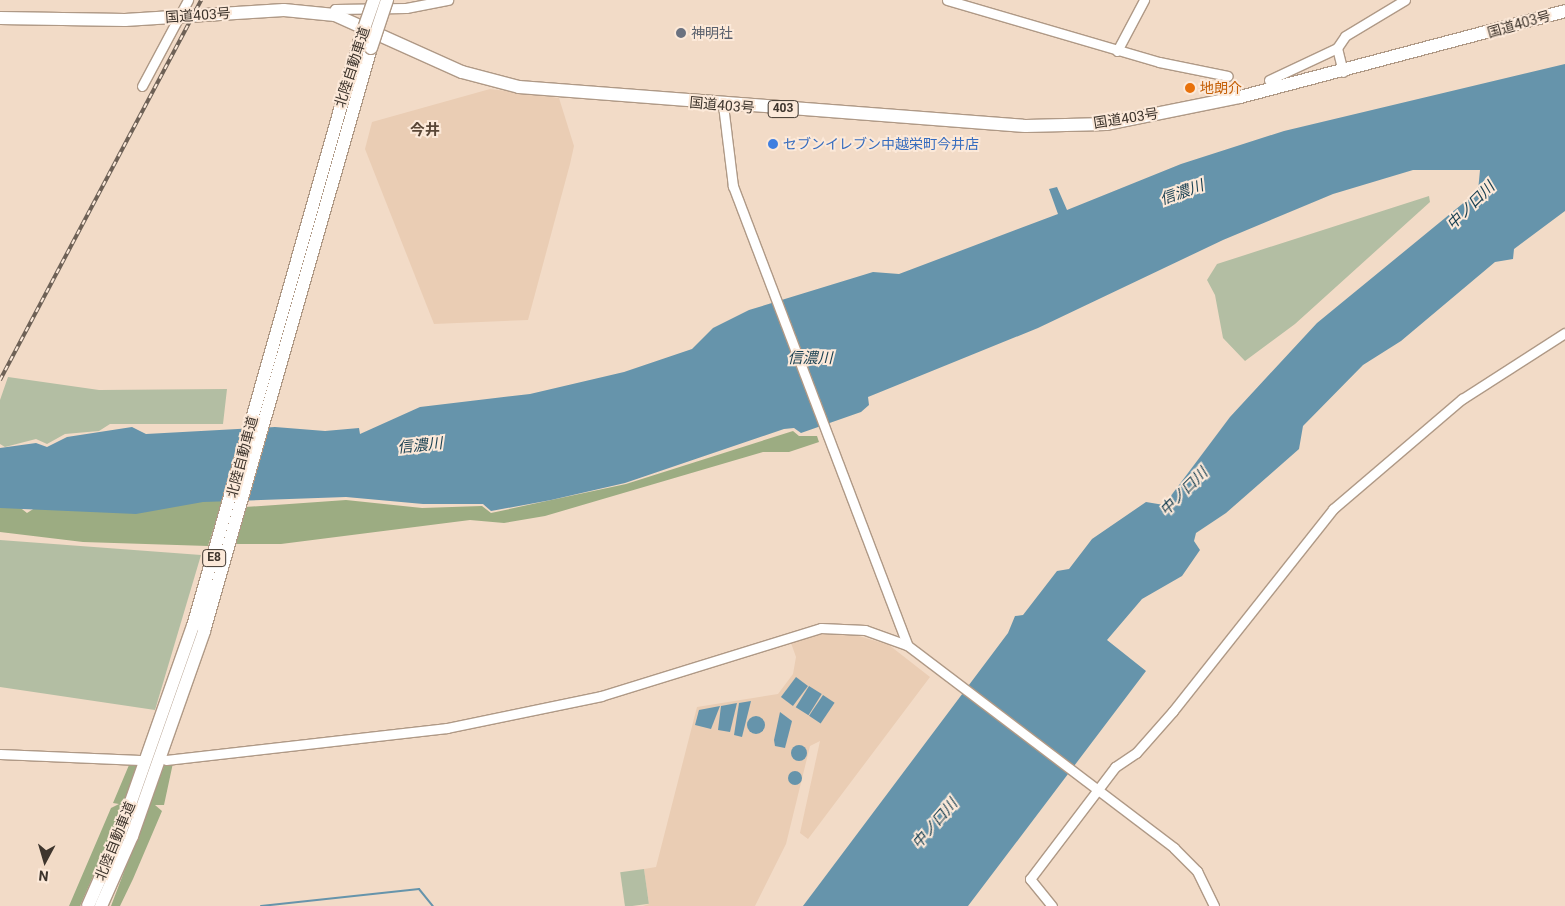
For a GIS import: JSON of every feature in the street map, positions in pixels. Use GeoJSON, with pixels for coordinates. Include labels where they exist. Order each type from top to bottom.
{"type":"FeatureCollection","features":[{"type":"Feature","properties":{"kind":"highway","name":"北陸自動車道"},"geometry":{"type":"LineString","coordinates":[[101,906],[170,732],[277,380],[365,46],[374,0]]}},
{"type":"Feature","properties":{"kind":"highway","name":"北陸自動車道"},"geometry":{"type":"LineString","coordinates":[[88,906],[156,734],[214,558],[261,380],[365,46],[387,0]]}},
{"type":"Feature","properties":{"kind":"highway","name":"国道403号"},"geometry":{"type":"LineString","coordinates":[[1,18],[180,17],[284,10],[331,15],[485,81],[723,105],[1009,125],[1106,124],[1343,72],[1565,11]]}},
{"type":"Feature","properties":{"kind":"street"},"geometry":{"type":"LineString","coordinates":[[142,86],[188,0]]}},
{"type":"Feature","properties":{"kind":"street"},"geometry":{"type":"LineString","coordinates":[[350,0],[351,10]]}},
{"type":"Feature","properties":{"kind":"street"},"geometry":{"type":"LineString","coordinates":[[331,15],[335,9],[351,10],[448,0]]}},
{"type":"Feature","properties":{"kind":"street"},"geometry":{"type":"LineString","coordinates":[[947,0],[1117,51],[1228,76]]}},
{"type":"Feature","properties":{"kind":"street"},"geometry":{"type":"LineString","coordinates":[[1117,51],[1144,0]]}},
{"type":"Feature","properties":{"kind":"street"},"geometry":{"type":"LineString","coordinates":[[1269,80],[1337,48],[1345,36],[1405,0]]}},
{"type":"Feature","properties":{"kind":"street"},"geometry":{"type":"LineString","coordinates":[[1337,48],[1343,72]]}},
{"type":"Feature","properties":{"kind":"street"},"geometry":{"type":"LineString","coordinates":[[723,105],[733,186],[907,646]]}},
{"type":"Feature","properties":{"kind":"street"},"geometry":{"type":"LineString","coordinates":[[1052,906],[1030,879],[1098,790],[1173,711],[1333,509],[1462,399],[1565,333]]}},
{"type":"Feature","properties":{"kind":"street"},"geometry":{"type":"LineString","coordinates":[[166,760],[495,719],[633,687],[821,628],[865,630],[907,646],[1098,790],[1189,862],[1214,906]]}},
{"type":"Feature","properties":{"kind":"street"},"geometry":{"type":"LineString","coordinates":[[0,754],[140,760]]}},
{"type":"Feature","properties":{"kind":"shaded area"},"geometry":{"type":"Polygon","coordinates":[[[490,89],[559,98],[574,146],[570,164],[528,320],[434,324],[365,149],[372,122],[490,89]]]}},
{"type":"Feature","properties":{"kind":"shaded area"},"geometry":{"type":"Polygon","coordinates":[[[849,633],[889,645],[930,677],[808,839],[800,833],[820,741],[810,746],[786,844],[755,906],[643,906],[649,904],[644,869],[656,867],[697,707],[778,694],[793,674],[796,657],[791,643],[820,634],[849,633]]]}},
{"type":"Feature","properties":{"kind":"green space"},"geometry":{"type":"Polygon","coordinates":[[[1429,196],[1430,202],[1295,324],[1245,361],[1223,338],[1215,295],[1207,280],[1217,264],[1429,196]]]}},
{"type":"Feature","properties":{"kind":"green space"},"geometry":{"type":"Polygon","coordinates":[[[8,377],[99,390],[227,389],[223,424],[110,424],[99,431],[65,434],[47,444],[36,439],[5,447],[0,444],[0,400],[8,377]]]}},
{"type":"Feature","properties":{"kind":"green space"},"geometry":{"type":"Polygon","coordinates":[[[793,431],[799,436],[817,436],[819,442],[789,452],[763,452],[545,516],[504,523],[470,520],[281,544],[235,544],[245,507],[346,500],[422,508],[482,506],[491,513],[626,484],[793,431]]]}},
{"type":"Feature","properties":{"kind":"green space"},"geometry":{"type":"Polygon","coordinates":[[[223,498],[208,546],[83,542],[0,532],[0,502],[13,502],[27,513],[41,504],[223,498]]]}},
{"type":"Feature","properties":{"kind":"green space"},"geometry":{"type":"Polygon","coordinates":[[[0,540],[201,555],[155,710],[0,687],[0,540]]]}},
{"type":"Feature","properties":{"kind":"green space"},"geometry":{"type":"Polygon","coordinates":[[[173,763],[164,805],[155,805],[162,811],[133,879],[120,906],[111,906],[165,764],[173,763]]]}},
{"type":"Feature","properties":{"kind":"green space"},"geometry":{"type":"Polygon","coordinates":[[[129,765],[138,765],[113,831],[80,906],[69,906],[111,808],[119,804],[113,803],[129,765]]]}},
{"type":"Feature","properties":{"kind":"green space"},"geometry":{"type":"Polygon","coordinates":[[[644,869],[649,904],[625,906],[620,872],[644,869]]]}},
{"type":"Feature","properties":{"kind":"water","name":"信濃川"},"geometry":{"type":"Polygon","coordinates":[[[1565,64],[1565,211],[1514,249],[1513,259],[1495,262],[1401,341],[1363,365],[1303,426],[1299,449],[1226,513],[1196,533],[1194,541],[1200,550],[1182,576],[1142,599],[1107,640],[1146,671],[968,906],[803,906],[1008,633],[1015,616],[1023,615],[1057,571],[1069,569],[1092,539],[1146,502],[1164,505],[1230,417],[1317,323],[1478,191],[1480,170],[1413,170],[1333,194],[1223,240],[1038,328],[868,397],[869,405],[861,412],[801,433],[794,428],[784,429],[625,483],[551,500],[491,511],[483,504],[423,504],[346,497],[203,502],[136,514],[0,508],[0,448],[36,443],[47,447],[67,437],[132,427],[146,434],[275,427],[325,431],[359,428],[360,434],[420,407],[530,394],[624,372],[692,349],[713,328],[749,310],[873,272],[899,274],[1058,214],[1049,189],[1057,187],[1067,210],[1181,164],[1284,131],[1565,64]]]}},
{"type":"Feature","properties":{"kind":"water"},"geometry":{"type":"Polygon","coordinates":[[[796,677],[808,686],[793,706],[781,697],[796,677]]]}},
{"type":"Feature","properties":{"kind":"water"},"geometry":{"type":"Polygon","coordinates":[[[809,686],[822,694],[808,715],[796,707],[809,686]]]}},
{"type":"Feature","properties":{"kind":"water"},"geometry":{"type":"Polygon","coordinates":[[[823,695],[835,703],[821,724],[809,716],[823,695]]]}},
{"type":"Feature","properties":{"kind":"water"},"geometry":{"type":"Polygon","coordinates":[[[751,701],[742,737],[734,735],[739,703],[751,701]]]}},
{"type":"Feature","properties":{"kind":"water"},"geometry":{"type":"Polygon","coordinates":[[[737,703],[730,732],[718,730],[721,706],[737,703]]]}},
{"type":"Feature","properties":{"kind":"water"},"geometry":{"type":"Polygon","coordinates":[[[720,706],[711,729],[695,725],[699,710],[720,706]]]}},
{"type":"Feature","properties":{"kind":"water"},"geometry":{"type":"Polygon","coordinates":[[[780,712],[792,721],[785,748],[775,746],[774,740],[780,712]]]}},
{"type":"Feature","properties":{"kind":"water"},"geometry":{"type":"Polygon","coordinates":[[[752,716],[760,716],[765,721],[763,732],[752,734],[747,729],[747,721],[752,716]]]}},
{"type":"Feature","properties":{"kind":"water"},"geometry":{"type":"Polygon","coordinates":[[[799,745],[807,753],[799,761],[791,753],[799,745]]]}},
{"type":"Feature","properties":{"kind":"water"},"geometry":{"type":"Polygon","coordinates":[[[795,771],[800,773],[802,778],[800,783],[795,785],[790,783],[788,778],[790,773],[795,771]]]}},
{"type":"Feature","properties":{"kind":"waterway"},"geometry":{"type":"LineString","coordinates":[[261,906],[419,889],[433,906]]}},
{"type":"Feature","properties":{"kind":"railway"},"geometry":{"type":"LineString","coordinates":[[0,380],[201,0]]}},
{"type":"Feature","properties":{"kind":"place","name":"神明社"},"geometry":{"type":"Point","coordinates":[681,33]}},
{"type":"Feature","properties":{"kind":"place","name":"地朗介"},"geometry":{"type":"Point","coordinates":[1190,88]}},
{"type":"Feature","properties":{"kind":"place","name":"セブンイレブン中越栄町今井店"},"geometry":{"type":"Point","coordinates":[773,144]}},
{"type":"Feature","properties":{"kind":"district","name":"今井"},"geometry":{"type":"Point","coordinates":[425,131]}},
{"type":"Feature","properties":{"kind":"water label","name":"中ノ口川"},"geometry":{"type":"Point","coordinates":[1471,206]}},
{"type":"Feature","properties":{"kind":"water label","name":"中ノ口川"},"geometry":{"type":"Point","coordinates":[1184,492]}},
{"type":"Feature","properties":{"kind":"water label","name":"中ノ口川"},"geometry":{"type":"Point","coordinates":[935,824]}}]}
